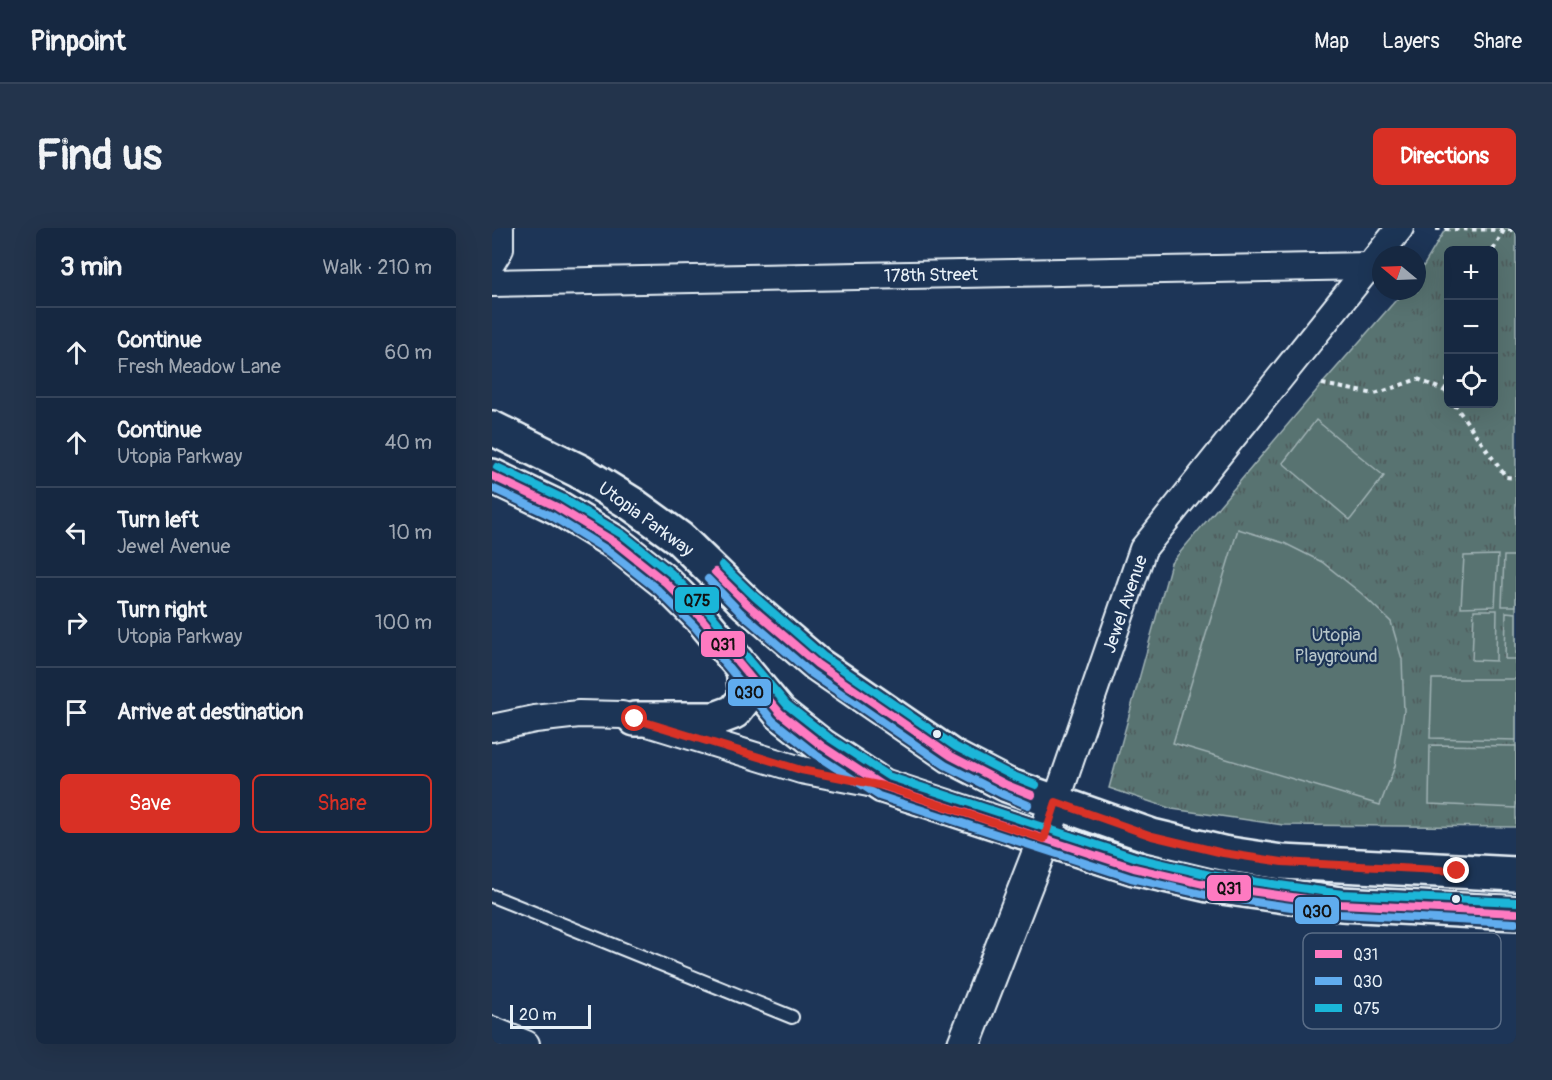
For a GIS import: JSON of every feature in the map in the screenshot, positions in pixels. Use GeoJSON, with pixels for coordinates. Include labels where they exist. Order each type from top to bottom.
{"type":"FeatureCollection","features":[{"type":"Feature","properties":{"kind":"main road","name":"Utopia Parkway"},"geometry":{"type":"LineString","coordinates":[[492,428],[579,471],[632,504],[679,538],[747,603],[817,664],[951,756],[1007,785],[1152,836],[1223,853],[1282,862],[1516,874]]}},
{"type":"Feature","properties":{"kind":"main road","name":"Utopia Parkway"},"geometry":{"type":"LineString","coordinates":[[492,475],[557,507],[616,543],[665,582],[702,619],[780,713],[822,746],[883,786],[1134,868],[1208,885],[1341,904],[1516,913]]}},
{"type":"Feature","properties":{"kind":"main road"},"geometry":{"type":"LineString","coordinates":[[635,719],[715,719],[734,711],[746,697],[743,668]]}},
{"type":"Feature","properties":{"kind":"street"},"geometry":{"type":"LineString","coordinates":[[492,262],[501,249],[500,228]]}},
{"type":"Feature","properties":{"kind":"street","name":"Jewel Avenue"},"geometry":{"type":"LineString","coordinates":[[964,1044],[1044,839],[1143,549],[1400,228]]}},
{"type":"Feature","properties":{"kind":"street","name":"178th Street"},"geometry":{"type":"LineString","coordinates":[[492,283],[1370,266]]}},
{"type":"Feature","properties":{"kind":"street"},"geometry":{"type":"LineString","coordinates":[[492,728],[535,719],[579,714],[622,716],[801,770],[883,786]]}},
{"type":"Feature","properties":{"kind":"street"},"geometry":{"type":"LineString","coordinates":[[492,1030],[526,1044]]}},
{"type":"Feature","properties":{"kind":"lane"},"geometry":{"type":"LineString","coordinates":[[492,896],[792,1017]]}},
{"type":"Feature","properties":{"kind":"path"},"geometry":{"type":"LineString","coordinates":[[1437,229],[1516,230]]}},
{"type":"Feature","properties":{"kind":"path"},"geometry":{"type":"LineString","coordinates":[[1495,246],[1504,230]]}},
{"type":"Feature","properties":{"kind":"path"},"geometry":{"type":"LineString","coordinates":[[1322,384],[1375,394],[1418,379],[1444,391]]}},
{"type":"Feature","properties":{"kind":"path"},"geometry":{"type":"LineString","coordinates":[[1457,408],[1506,477],[1516,478]]}},
{"type":"Feature","properties":{"kind":"green space","name":"Utopia Playground"},"geometry":{"type":"Polygon","coordinates":[[[1446,228],[1516,228],[1516,827],[1283,825],[1172,809],[1109,788],[1171,563],[1396,300],[1426,300],[1426,262],[1446,228]]]}},
{"type":"Feature","properties":{"kind":"green space"},"geometry":{"type":"Polygon","coordinates":[[[1316,420],[1384,476],[1350,520],[1283,463],[1316,420]]]}},
{"type":"Feature","properties":{"kind":"green space"},"geometry":{"type":"Polygon","coordinates":[[[1238,529],[1284,543],[1322,562],[1362,594],[1391,622],[1402,659],[1404,711],[1395,766],[1380,805],[1173,743],[1238,529]]]}},
{"type":"Feature","properties":{"kind":"green space"},"geometry":{"type":"Polygon","coordinates":[[[1498,555],[1495,606],[1461,607],[1464,556],[1498,555]]]}},
{"type":"Feature","properties":{"kind":"green space"},"geometry":{"type":"Polygon","coordinates":[[[1504,556],[1516,556],[1516,606],[1502,606],[1504,556]]]}},
{"type":"Feature","properties":{"kind":"green space"},"geometry":{"type":"Polygon","coordinates":[[[1474,610],[1497,610],[1496,661],[1472,660],[1474,610]]]}},
{"type":"Feature","properties":{"kind":"green space"},"geometry":{"type":"Polygon","coordinates":[[[1506,612],[1516,613],[1516,659],[1505,659],[1506,612]]]}},
{"type":"Feature","properties":{"kind":"green space"},"geometry":{"type":"Polygon","coordinates":[[[1432,679],[1516,679],[1516,740],[1430,738],[1432,679]]]}},
{"type":"Feature","properties":{"kind":"green space"},"geometry":{"type":"Polygon","coordinates":[[[1430,745],[1516,746],[1516,808],[1429,804],[1430,745]]]}},
{"type":"Feature","properties":{"kind":"transit line","name":"Q75"},"geometry":{"type":"LineString","coordinates":[[497,467],[562,498],[623,535],[672,574],[709,612],[787,705],[828,737],[888,776],[1137,858],[1210,875],[1342,894],[1516,902]]}},
{"type":"Feature","properties":{"kind":"transit line","name":"Q31"},"geometry":{"type":"LineString","coordinates":[[492,476],[557,507],[616,543],[665,582],[702,619],[780,713],[822,746],[883,786],[1134,868],[1208,885],[1341,904],[1516,913]]}},
{"type":"Feature","properties":{"kind":"transit line","name":"Q30"},"geometry":{"type":"LineString","coordinates":[[492,488],[552,516],[610,552],[658,590],[694,626],[773,721],[816,755],[879,796],[1131,878],[1206,895],[1340,914],[1515,923]]}},
{"type":"Feature","properties":{"kind":"transit line","name":"Q75"},"geometry":{"type":"LineString","coordinates":[[722,565],[823,656],[956,747],[1036,785]]}},
{"type":"Feature","properties":{"kind":"transit line","name":"Q31"},"geometry":{"type":"LineString","coordinates":[[715,572],[747,604],[817,664],[951,756],[1007,785],[1032,795]]}},
{"type":"Feature","properties":{"kind":"transit line","name":"Q30"},"geometry":{"type":"LineString","coordinates":[[708,579],[740,612],[811,673],[945,765],[1028,805]]}},
{"type":"Feature","properties":{"kind":"route"},"geometry":{"type":"LineString","coordinates":[[635,719],[801,770],[883,786],[1044,839],[1056,802],[1152,836],[1223,853],[1282,862],[1457,871]]}}]}
